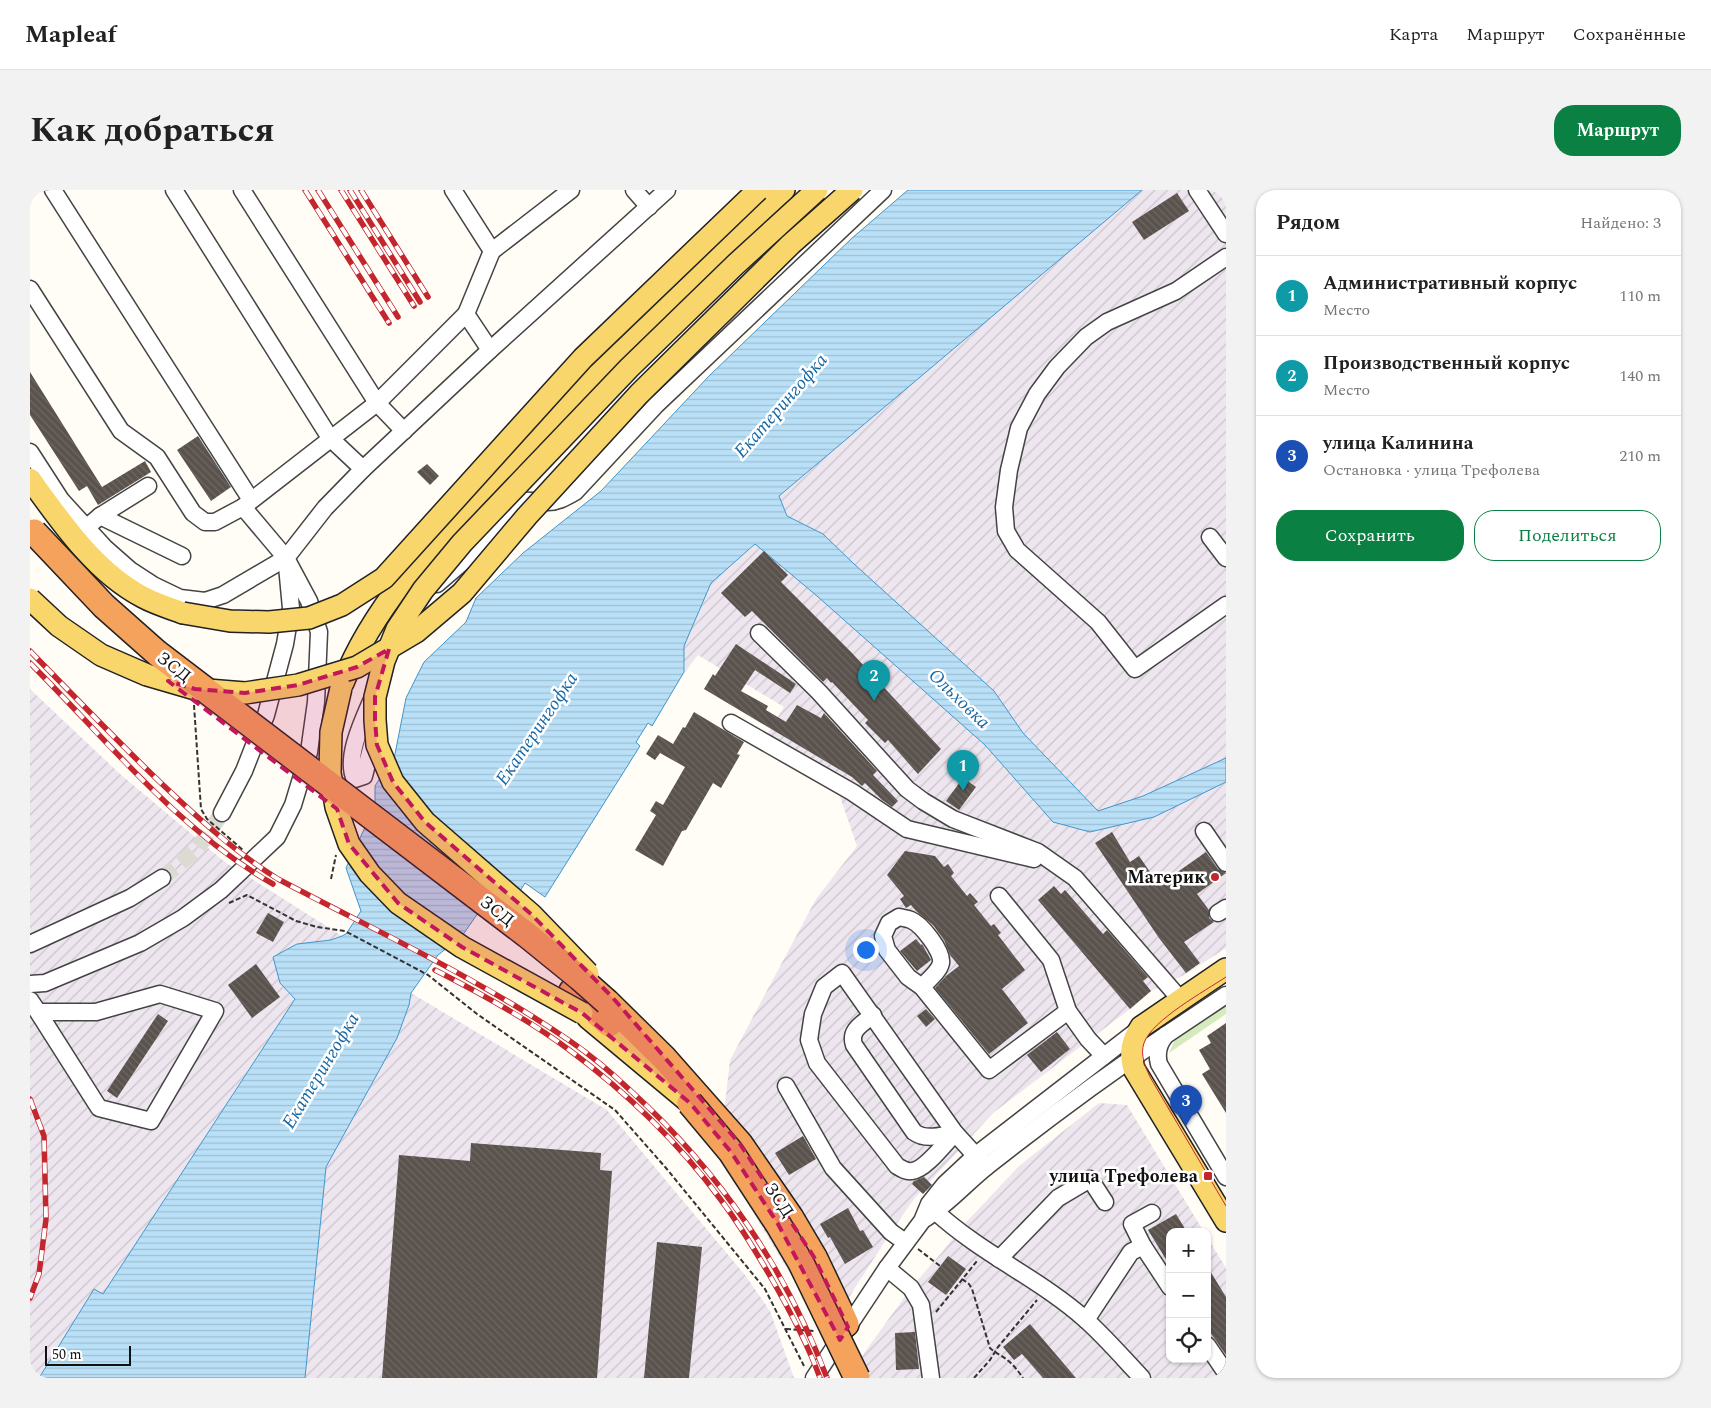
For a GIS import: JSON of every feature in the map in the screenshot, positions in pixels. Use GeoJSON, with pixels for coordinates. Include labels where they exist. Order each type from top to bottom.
{"type":"FeatureCollection","features":[{"type":"Feature","properties":{"kind":"highway","name":"ЗСД"},"geometry":{"type":"LineString","coordinates":[[30,526],[104,606],[157,653],[527,935],[580,978],[664,1058],[740,1144],[791,1218],[822,1274],[871,1378]]}},
{"type":"Feature","properties":{"kind":"highway","name":"ЗСД"},"geometry":{"type":"LineString","coordinates":[[30,553],[88,614],[144,662],[520,948],[633,1045],[690,1103],[731,1152],[801,1263],[857,1378]]}},
{"type":"Feature","properties":{"kind":"main road"},"geometry":{"type":"LineString","coordinates":[[30,479],[57,517],[104,569],[142,597],[183,613],[230,621],[270,622],[309,618],[342,605],[384,578],[582,358],[758,190]]}},
{"type":"Feature","properties":{"kind":"main road"},"geometry":{"type":"LineString","coordinates":[[690,1103],[582,1013],[462,947],[398,903],[370,874],[349,844],[336,807],[330,773],[331,732],[340,688],[351,662],[377,617],[446,531],[613,353],[784,190]]}},
{"type":"Feature","properties":{"kind":"main road"},"geometry":{"type":"LineString","coordinates":[[664,1058],[613,998],[532,915],[425,822],[398,789],[393,782],[378,745],[375,697],[384,661],[397,629],[423,590],[462,543],[629,368],[735,265],[817,190]]}},
{"type":"Feature","properties":{"kind":"main road"},"geometry":{"type":"LineString","coordinates":[[30,599],[59,626],[101,655],[147,675],[195,689],[245,693],[298,685],[357,667],[416,632],[462,592],[527,516],[639,394],[791,244],[852,190]]}},
{"type":"Feature","properties":{"kind":"main road"},"geometry":{"type":"LineString","coordinates":[[1226,969],[1180,999],[1139,1048],[1134,1069],[1226,1220]]}},
{"type":"Feature","properties":{"kind":"street"},"geometry":{"type":"LineString","coordinates":[[30,984],[45,983],[140,943],[183,918],[222,890],[277,836],[293,805],[309,752],[316,702],[319,632],[309,601],[286,558],[247,503],[53,190]]}},
{"type":"Feature","properties":{"kind":"street"},"geometry":{"type":"LineString","coordinates":[[174,190],[330,438],[363,469]]}},
{"type":"Feature","properties":{"kind":"street"},"geometry":{"type":"LineString","coordinates":[[242,190],[377,403],[404,431]]}},
{"type":"Feature","properties":{"kind":"street"},"geometry":{"type":"LineString","coordinates":[[453,190],[492,251]]}},
{"type":"Feature","properties":{"kind":"street"},"geometry":{"type":"LineString","coordinates":[[30,289],[121,431],[157,457],[193,513],[205,522],[215,522],[247,503],[377,403],[466,314],[492,251],[571,190]]}},
{"type":"Feature","properties":{"kind":"street"},"geometry":{"type":"LineString","coordinates":[[634,190],[649,207]]}},
{"type":"Feature","properties":{"kind":"street"},"geometry":{"type":"LineString","coordinates":[[30,452],[61,500],[104,548],[130,570],[153,585],[180,598],[205,601],[223,595],[286,558],[326,508],[363,469],[490,350],[667,190]]}},
{"type":"Feature","properties":{"kind":"street"},"geometry":{"type":"LineString","coordinates":[[385,672],[374,735],[364,776],[355,779],[351,770],[358,730],[398,643],[424,595],[473,553],[522,501],[559,501],[575,492],[656,405],[883,190]]}},
{"type":"Feature","properties":{"kind":"street"},"geometry":{"type":"LineString","coordinates":[[1197,190],[1226,234]]}},
{"type":"Feature","properties":{"kind":"street"},"geometry":{"type":"LineString","coordinates":[[1226,257],[1176,291],[1107,322],[1086,337],[1057,367],[1037,394],[1020,428],[1009,470],[1004,507],[1006,531],[1017,550],[1098,622],[1135,669],[1226,605]]}},
{"type":"Feature","properties":{"kind":"street"},"geometry":{"type":"LineString","coordinates":[[466,314],[490,350]]}},
{"type":"Feature","properties":{"kind":"street"},"geometry":{"type":"LineString","coordinates":[[86,528],[100,516],[148,486]]}},
{"type":"Feature","properties":{"kind":"street"},"geometry":{"type":"LineString","coordinates":[[100,516],[182,556]]}},
{"type":"Feature","properties":{"kind":"street"},"geometry":{"type":"LineString","coordinates":[[30,526],[193,681]]}},
{"type":"Feature","properties":{"kind":"street"},"geometry":{"type":"LineString","coordinates":[[1210,537],[1226,558]]}},
{"type":"Feature","properties":{"kind":"street"},"geometry":{"type":"LineString","coordinates":[[222,813],[244,771],[266,715],[285,644],[291,608],[286,558]]}},
{"type":"Feature","properties":{"kind":"street"},"geometry":{"type":"LineString","coordinates":[[759,633],[819,692],[908,789],[923,801],[953,819],[1038,852],[1074,878],[1180,999]]}},
{"type":"Feature","properties":{"kind":"street"},"geometry":{"type":"LineString","coordinates":[[731,723],[852,792],[907,830],[1028,858],[1046,858]]}},
{"type":"Feature","properties":{"kind":"street"},"geometry":{"type":"LineString","coordinates":[[1204,832],[1226,863]]}},
{"type":"Feature","properties":{"kind":"street"},"geometry":{"type":"LineString","coordinates":[[30,944],[130,898],[162,878]]}},
{"type":"Feature","properties":{"kind":"street"},"geometry":{"type":"LineString","coordinates":[[999,896],[1050,960],[1068,1011],[1088,1039],[1139,1048],[1226,1177]]}},
{"type":"Feature","properties":{"kind":"street"},"geometry":{"type":"LineString","coordinates":[[955,1133],[921,1168],[913,1171],[904,1170],[897,1166],[817,1063],[809,1040],[813,1014],[824,987],[842,972],[955,1133],[981,1161]]}},
{"type":"Feature","properties":{"kind":"street"},"geometry":{"type":"LineString","coordinates":[[922,987],[989,1070],[1068,1011]]}},
{"type":"Feature","properties":{"kind":"street"},"geometry":{"type":"LineString","coordinates":[[160,994],[216,1011],[151,1121],[99,1108],[34,1006],[96,1012],[160,994]]}},
{"type":"Feature","properties":{"kind":"street"},"geometry":{"type":"LineString","coordinates":[[922,1221],[936,1212],[981,1161],[1139,1048],[1226,994]]}},
{"type":"Feature","properties":{"kind":"street"},"geometry":{"type":"LineString","coordinates":[[872,1015],[854,1032],[852,1038],[854,1045],[914,1132],[919,1136],[926,1137],[955,1133]]}},
{"type":"Feature","properties":{"kind":"street"},"geometry":{"type":"LineString","coordinates":[[809,1372],[886,1268],[911,1245],[929,1204],[944,1184],[981,1161],[1099,1080],[1139,1048]]}},
{"type":"Feature","properties":{"kind":"street"},"geometry":{"type":"LineString","coordinates":[[786,1086],[833,1168],[891,1232],[911,1245]]}},
{"type":"Feature","properties":{"kind":"street"},"geometry":{"type":"LineString","coordinates":[[992,1254],[1058,1198],[1090,1179],[1105,1202]]}},
{"type":"Feature","properties":{"kind":"street"},"geometry":{"type":"LineString","coordinates":[[936,1212],[958,1231],[1046,1290],[1086,1320],[1142,1378]]}},
{"type":"Feature","properties":{"kind":"street"},"geometry":{"type":"LineString","coordinates":[[1152,1213],[1132,1224],[1143,1246],[1166,1281]]}},
{"type":"Feature","properties":{"kind":"street"},"geometry":{"type":"LineString","coordinates":[[1086,1320],[1132,1252],[1143,1246]]}},
{"type":"Feature","properties":{"kind":"street"},"geometry":{"type":"LineString","coordinates":[[886,1268],[910,1288],[920,1305],[931,1378]]}},
{"type":"Feature","properties":{"kind":"street"},"geometry":{"type":"LineString","coordinates":[[1211,1351],[1226,1374]]}},
{"type":"Feature","properties":{"kind":"path"},"geometry":{"type":"LineString","coordinates":[[193,681],[201,809],[207,819],[254,859]]}},
{"type":"Feature","properties":{"kind":"path"},"geometry":{"type":"LineString","coordinates":[[224,905],[247,895],[296,921],[317,927],[345,931],[428,975],[477,1014],[615,1110],[666,1168],[765,1289],[809,1372]]}},
{"type":"Feature","properties":{"kind":"path"},"geometry":{"type":"LineString","coordinates":[[911,1245],[940,1266]]}},
{"type":"Feature","properties":{"kind":"path"},"geometry":{"type":"LineString","coordinates":[[924,1328],[962,1279],[992,1254]]}},
{"type":"Feature","properties":{"kind":"path"},"geometry":{"type":"LineString","coordinates":[[962,1279],[972,1290],[990,1348],[1006,1359],[1022,1378]]}},
{"type":"Feature","properties":{"kind":"path"},"geometry":{"type":"LineString","coordinates":[[974,1378],[1046,1290]]}},
{"type":"Feature","properties":{"kind":"path"},"geometry":{"type":"LineString","coordinates":[[786,1329],[820,1332]]}},
{"type":"Feature","properties":{"kind":"highlighted area"},"geometry":{"type":"Polygon","coordinates":[[[389,649],[375,697],[375,720],[377,745],[393,782],[425,822],[532,915],[613,998],[740,1144],[814,1257],[848,1327],[840,1340],[778,1224],[731,1152],[690,1103],[582,1013],[462,947],[398,903],[349,844],[337,809],[168,681],[195,689],[245,693],[298,685],[357,667],[389,649]]]}},
{"type":"Feature","properties":{"kind":"shaded area"},"geometry":{"type":"Polygon","coordinates":[[[1142,190],[1226,190],[1226,758],[1143,797],[1098,811],[1023,733],[994,691],[852,563],[823,534],[787,516],[779,496],[1142,190]]]}},
{"type":"Feature","properties":{"kind":"shaded area"},"geometry":{"type":"Polygon","coordinates":[[[756,544],[985,745],[1053,822],[1154,817],[1226,782],[1226,948],[1186,974],[1151,991],[993,1113],[914,1199],[826,1333],[719,1156],[730,1060],[816,899],[857,846],[838,791],[761,745],[784,707],[698,655],[685,672],[683,646],[711,583],[756,544]]]}},
{"type":"Feature","properties":{"kind":"shaded area"},"geometry":{"type":"Polygon","coordinates":[[[30,689],[120,774],[225,862],[342,936],[331,940],[297,944],[280,983],[295,999],[103,1294],[94,1289],[39,1378],[30,1378],[30,689]]]}},
{"type":"Feature","properties":{"kind":"shaded area"},"geometry":{"type":"Polygon","coordinates":[[[411,993],[607,1110],[745,1275],[770,1311],[794,1378],[305,1378],[326,1167],[397,1038],[409,1005],[411,993]]]}},
{"type":"Feature","properties":{"kind":"shaded area"},"geometry":{"type":"Polygon","coordinates":[[[1099,1103],[1127,1105],[1202,1228],[1166,1228],[1166,1363],[1211,1363],[1211,1244],[1226,1268],[1226,1378],[850,1378],[849,1374],[911,1288],[958,1231],[1019,1166],[1099,1103]]]}},
{"type":"Feature","properties":{"kind":"green space"},"geometry":{"type":"Polygon","coordinates":[[[1226,1005],[1226,1014],[1169,1053],[1175,1040],[1226,1005]]]}},
{"type":"Feature","properties":{"kind":"water"},"geometry":{"type":"Polygon","coordinates":[[[908,190],[1142,190],[779,496],[787,516],[823,534],[994,691],[1023,733],[1098,811],[1143,796],[1226,758],[1226,782],[1154,817],[1090,832],[1053,822],[985,745],[817,596],[755,544],[711,583],[684,646],[684,672],[652,726],[648,723],[636,742],[640,746],[545,897],[525,883],[517,896],[495,889],[462,936],[438,955],[411,993],[409,1005],[397,1038],[326,1167],[305,1378],[39,1378],[94,1289],[103,1294],[295,999],[280,983],[273,957],[297,944],[331,940],[346,934],[361,911],[346,868],[375,806],[375,786],[395,754],[406,698],[424,662],[466,622],[476,598],[523,553],[601,491],[709,376],[851,239],[908,190]]]}},
{"type":"Feature","properties":{"kind":"building"},"geometry":{"type":"Polygon","coordinates":[[[1177,193],[1189,211],[1144,240],[1132,222],[1177,193]]]}},
{"type":"Feature","properties":{"kind":"building"},"geometry":{"type":"Polygon","coordinates":[[[30,372],[102,487],[145,461],[151,472],[98,505],[87,486],[79,491],[30,415],[30,372]]]}},
{"type":"Feature","properties":{"kind":"building"},"geometry":{"type":"Polygon","coordinates":[[[198,436],[231,487],[211,501],[177,450],[198,436]]]}},
{"type":"Feature","properties":{"kind":"building"},"geometry":{"type":"Polygon","coordinates":[[[427,464],[439,476],[430,485],[417,472],[427,464]]]}},
{"type":"Feature","properties":{"kind":"building"},"geometry":{"type":"Polygon","coordinates":[[[764,551],[788,575],[781,582],[852,653],[941,749],[918,774],[888,740],[885,743],[865,723],[868,720],[832,682],[827,678],[823,682],[752,611],[745,617],[721,593],[764,551]]]}},
{"type":"Feature","properties":{"kind":"building"},"geometry":{"type":"Polygon","coordinates":[[[736,644],[796,684],[790,693],[755,670],[741,691],[768,706],[766,710],[786,722],[797,705],[821,718],[824,713],[877,771],[873,775],[898,801],[892,807],[865,783],[862,786],[852,777],[704,689],[736,644]]]}},
{"type":"Feature","properties":{"kind":"building"},"geometry":{"type":"Polygon","coordinates":[[[694,712],[744,742],[737,754],[740,755],[721,788],[713,783],[686,830],[682,831],[663,866],[635,850],[656,815],[650,811],[656,801],[663,805],[685,767],[660,753],[655,760],[646,754],[658,735],[673,744],[694,712]]]}},
{"type":"Feature","properties":{"kind":"building"},"geometry":{"type":"Polygon","coordinates":[[[963,778],[976,787],[959,810],[946,801],[963,778]]]}},
{"type":"Feature","properties":{"kind":"building"},"geometry":{"type":"Polygon","coordinates":[[[1112,832],[1130,862],[1139,856],[1159,885],[1206,852],[1218,869],[1226,873],[1197,894],[1209,910],[1209,918],[1214,922],[1184,942],[1200,963],[1186,973],[1159,938],[1095,843],[1112,832]]]}},
{"type":"Feature","properties":{"kind":"building"},"geometry":{"type":"Polygon","coordinates":[[[905,851],[935,856],[944,867],[948,864],[954,873],[951,876],[967,896],[970,893],[978,902],[974,905],[991,926],[994,924],[1001,933],[998,935],[1025,970],[1002,989],[1028,1023],[989,1054],[935,988],[959,966],[950,955],[944,940],[933,925],[911,905],[906,908],[900,899],[904,896],[887,875],[905,851]]]}},
{"type":"Feature","properties":{"kind":"building"},"geometry":{"type":"Polygon","coordinates":[[[1054,886],[1061,894],[1065,890],[1103,934],[1107,930],[1148,977],[1143,981],[1151,991],[1130,1009],[1038,900],[1054,886]]]}},
{"type":"Feature","properties":{"kind":"building"},"geometry":{"type":"Polygon","coordinates":[[[268,913],[284,922],[273,942],[256,933],[268,913]]]}},
{"type":"Feature","properties":{"kind":"building"},"geometry":{"type":"Polygon","coordinates":[[[916,939],[922,944],[931,960],[917,971],[900,951],[916,939]]]}},
{"type":"Feature","properties":{"kind":"building"},"geometry":{"type":"Polygon","coordinates":[[[256,964],[280,997],[252,1018],[228,985],[256,964]]]}},
{"type":"Feature","properties":{"kind":"building"},"geometry":{"type":"Polygon","coordinates":[[[926,1009],[935,1019],[926,1027],[917,1016],[926,1009]]]}},
{"type":"Feature","properties":{"kind":"building"},"geometry":{"type":"Polygon","coordinates":[[[158,1014],[168,1021],[117,1098],[107,1091],[158,1014]]]}},
{"type":"Feature","properties":{"kind":"building"},"geometry":{"type":"Polygon","coordinates":[[[1226,1023],[1226,1113],[1202,1074],[1210,1069],[1199,1050],[1211,1043],[1207,1036],[1226,1023]]]}},
{"type":"Feature","properties":{"kind":"building"},"geometry":{"type":"Polygon","coordinates":[[[1057,1032],[1070,1049],[1041,1072],[1027,1055],[1057,1032]]]}},
{"type":"Feature","properties":{"kind":"building"},"geometry":{"type":"Polygon","coordinates":[[[803,1136],[816,1159],[789,1175],[775,1153],[803,1136]]]}},
{"type":"Feature","properties":{"kind":"building"},"geometry":{"type":"Polygon","coordinates":[[[471,1143],[601,1153],[600,1170],[612,1171],[597,1378],[382,1378],[399,1155],[470,1161],[471,1143]]]}},
{"type":"Feature","properties":{"kind":"building"},"geometry":{"type":"Polygon","coordinates":[[[924,1177],[932,1185],[923,1194],[912,1184],[914,1181],[924,1177]]]}},
{"type":"Feature","properties":{"kind":"building"},"geometry":{"type":"Polygon","coordinates":[[[848,1208],[860,1231],[863,1230],[873,1247],[845,1264],[830,1237],[828,1238],[820,1224],[848,1208]]]}},
{"type":"Feature","properties":{"kind":"building"},"geometry":{"type":"Polygon","coordinates":[[[1176,1214],[1185,1228],[1166,1228],[1166,1259],[1148,1230],[1176,1214]]]}},
{"type":"Feature","properties":{"kind":"building"},"geometry":{"type":"Polygon","coordinates":[[[657,1242],[702,1247],[689,1378],[644,1378],[657,1242]]]}},
{"type":"Feature","properties":{"kind":"building"},"geometry":{"type":"Polygon","coordinates":[[[948,1256],[966,1269],[946,1295],[928,1282],[948,1256]]]}},
{"type":"Feature","properties":{"kind":"building"},"geometry":{"type":"Polygon","coordinates":[[[1211,1273],[1226,1297],[1226,1355],[1211,1334],[1211,1273]]]}},
{"type":"Feature","properties":{"kind":"building"},"geometry":{"type":"Polygon","coordinates":[[[1030,1324],[1076,1378],[1043,1378],[1022,1354],[1014,1360],[1003,1347],[1030,1324]]]}},
{"type":"Feature","properties":{"kind":"building"},"geometry":{"type":"Polygon","coordinates":[[[915,1332],[919,1369],[896,1370],[895,1333],[915,1332]]]}},
{"type":"Feature","properties":{"kind":"tunnel"},"geometry":{"type":"LineString","coordinates":[[162,878],[197,849],[222,813]]}},
{"type":"Feature","properties":{"kind":"tram line"},"geometry":{"type":"LineString","coordinates":[[1226,977],[1180,1007],[1157,1025],[1144,1043],[1143,1052],[1145,1065],[1150,1077],[1226,1206]]}},
{"type":"Feature","properties":{"kind":"railway"},"geometry":{"type":"LineString","coordinates":[[305,190],[389,323]]}},
{"type":"Feature","properties":{"kind":"railway"},"geometry":{"type":"LineString","coordinates":[[318,190],[398,317]]}},
{"type":"Feature","properties":{"kind":"railway"},"geometry":{"type":"LineString","coordinates":[[341,190],[414,306]]}},
{"type":"Feature","properties":{"kind":"railway"},"geometry":{"type":"LineString","coordinates":[[350,190],[420,302]]}},
{"type":"Feature","properties":{"kind":"railway"},"geometry":{"type":"LineString","coordinates":[[361,190],[428,297]]}},
{"type":"Feature","properties":{"kind":"railway"},"geometry":{"type":"LineString","coordinates":[[30,651],[162,784],[247,858],[278,879],[499,996],[578,1047],[625,1085],[693,1155],[721,1188],[747,1224],[791,1298],[827,1378]]}},
{"type":"Feature","properties":{"kind":"railway"},"geometry":{"type":"LineString","coordinates":[[30,663],[116,753],[174,810],[238,862],[273,884]]}},
{"type":"Feature","properties":{"kind":"railway"},"geometry":{"type":"LineString","coordinates":[[435,970],[503,1007],[568,1049],[610,1082],[669,1138],[705,1179],[747,1237],[791,1313],[820,1378]]}},
{"type":"Feature","properties":{"kind":"railway"},"geometry":{"type":"LineString","coordinates":[[30,1099],[44,1136],[46,1219],[39,1274],[30,1298]]}},
{"type":"Feature","properties":{"kind":"place","name":"Производственный корпус"},"geometry":{"type":"Point","coordinates":[874,701]}},
{"type":"Feature","properties":{"kind":"place","name":"Административный корпус"},"geometry":{"type":"Point","coordinates":[963,791]}},
{"type":"Feature","properties":{"kind":"place","name":"Материк"},"geometry":{"type":"Point","coordinates":[1215,877]}},
{"type":"Feature","properties":{"kind":"place","name":"улица Калинина"},"geometry":{"type":"Point","coordinates":[1186,1126]}},
{"type":"Feature","properties":{"kind":"place","name":"улица Трефолева"},"geometry":{"type":"Point","coordinates":[1208,1176]}},
{"type":"Feature","properties":{"kind":"water label","name":"Екатерингофка"},"geometry":{"type":"Point","coordinates":[781,406]}},
{"type":"Feature","properties":{"kind":"water label","name":"Ольховка"},"geometry":{"type":"Point","coordinates":[959,699]}},
{"type":"Feature","properties":{"kind":"water label","name":"Екатерингофка"},"geometry":{"type":"Point","coordinates":[537,729]}},
{"type":"Feature","properties":{"kind":"water label","name":"Екатерингофка"},"geometry":{"type":"Point","coordinates":[321,1071]}}]}
